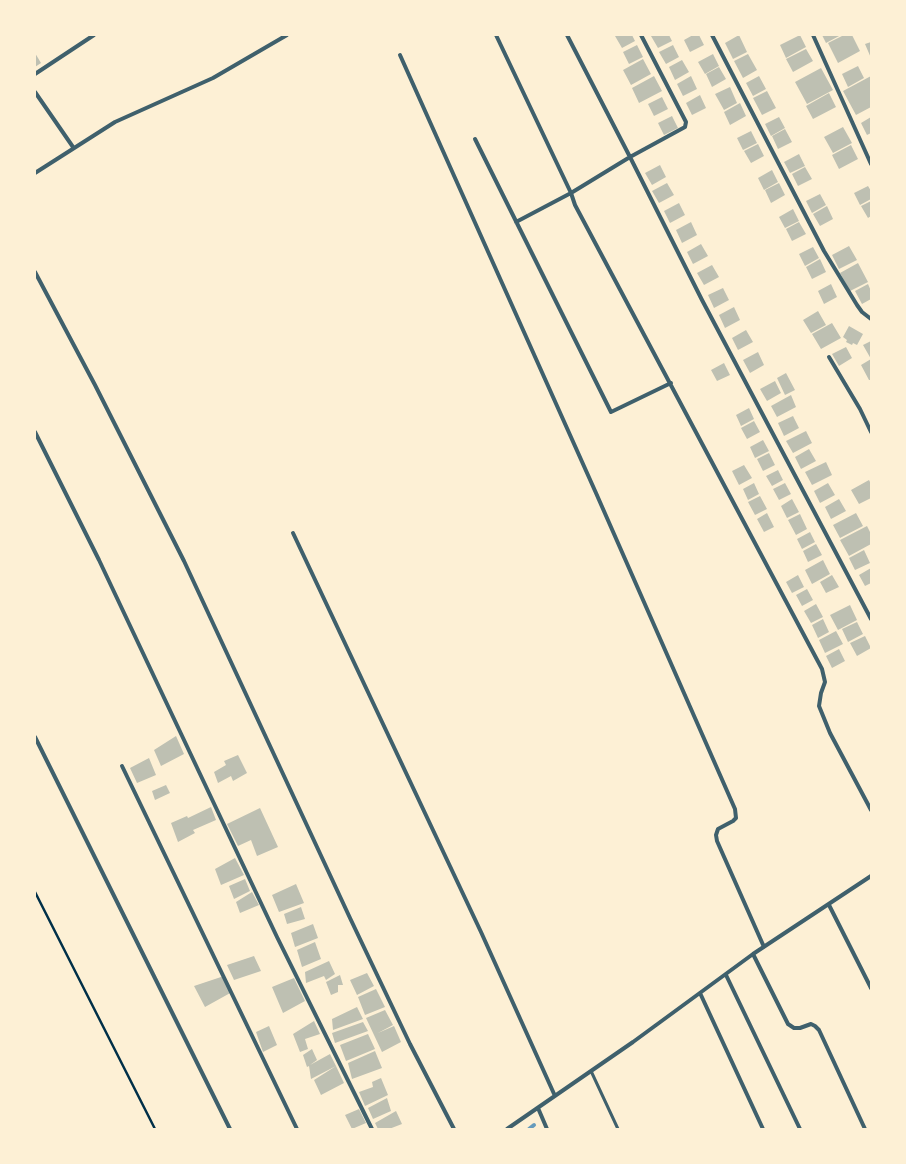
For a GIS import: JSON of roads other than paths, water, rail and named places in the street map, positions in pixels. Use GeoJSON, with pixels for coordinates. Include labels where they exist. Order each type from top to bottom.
{"type":"FeatureCollection","features":[{"type":"Feature","properties":{"kind":"street"},"geometry":{"type":"LineString","coordinates":[[35,74],[94,35]]}},
{"type":"Feature","properties":{"kind":"street"},"geometry":{"type":"LineString","coordinates":[[35,172],[115,122],[213,78],[287,35]]}},
{"type":"Feature","properties":{"kind":"street"},"geometry":{"type":"LineString","coordinates":[[496,35],[571,193],[575,205],[822,669],[825,682],[821,693],[820,706],[830,733],[871,810]]}},
{"type":"Feature","properties":{"kind":"street"},"geometry":{"type":"LineString","coordinates":[[567,35],[702,300],[871,619]]}},
{"type":"Feature","properties":{"kind":"street"},"geometry":{"type":"LineString","coordinates":[[516,222],[571,193],[630,157],[685,127],[686,122],[641,35]]}},
{"type":"Feature","properties":{"kind":"street"},"geometry":{"type":"LineString","coordinates":[[712,35],[824,251],[857,305],[862,312],[871,319]]}},
{"type":"Feature","properties":{"kind":"street"},"geometry":{"type":"LineString","coordinates":[[813,35],[871,164]]}},
{"type":"Feature","properties":{"kind":"street"},"geometry":{"type":"LineString","coordinates":[[400,55],[735,809],[736,818],[718,829],[716,835],[717,841],[764,947]]}},
{"type":"Feature","properties":{"kind":"street"},"geometry":{"type":"LineString","coordinates":[[35,92],[74,147]]}},
{"type":"Feature","properties":{"kind":"street"},"geometry":{"type":"LineString","coordinates":[[475,139],[612,412],[671,384]]}},
{"type":"Feature","properties":{"kind":"street"},"geometry":{"type":"LineString","coordinates":[[35,272],[184,561],[353,925],[410,1044],[454,1129]]}},
{"type":"Feature","properties":{"kind":"street"},"geometry":{"type":"LineString","coordinates":[[829,357],[860,409],[871,432]]}},
{"type":"Feature","properties":{"kind":"street"},"geometry":{"type":"LineString","coordinates":[[35,432],[99,560],[277,937],[372,1129]]}},
{"type":"Feature","properties":{"kind":"street"},"geometry":{"type":"LineString","coordinates":[[293,533],[478,925],[555,1096]]}},
{"type":"Feature","properties":{"kind":"street"},"geometry":{"type":"LineString","coordinates":[[35,737],[230,1129]]}},
{"type":"Feature","properties":{"kind":"street"},"geometry":{"type":"LineString","coordinates":[[122,766],[298,1129]]}},
{"type":"Feature","properties":{"kind":"street"},"geometry":{"type":"LineString","coordinates":[[507,1129],[633,1042],[753,954],[871,876]]}},
{"type":"Feature","properties":{"kind":"street"},"geometry":{"type":"LineString","coordinates":[[829,905],[871,988]]}},
{"type":"Feature","properties":{"kind":"street"},"geometry":{"type":"LineString","coordinates":[[753,954],[788,1024],[794,1028],[800,1028],[811,1024],[818,1030],[865,1129]]}},
{"type":"Feature","properties":{"kind":"street"},"geometry":{"type":"LineString","coordinates":[[726,975],[800,1129]]}},
{"type":"Feature","properties":{"kind":"street"},"geometry":{"type":"LineString","coordinates":[[700,993],[763,1129]]}},
{"type":"Feature","properties":{"kind":"street"},"geometry":{"type":"LineString","coordinates":[[538,1108],[547,1129]]}},
{"type":"Feature","properties":{"kind":"lane"},"geometry":{"type":"LineString","coordinates":[[591,1071],[618,1129]]}},
{"type":"Feature","properties":{"kind":"waterway"},"geometry":{"type":"LineString","coordinates":[[529,1129],[534,1125]]}}]}
